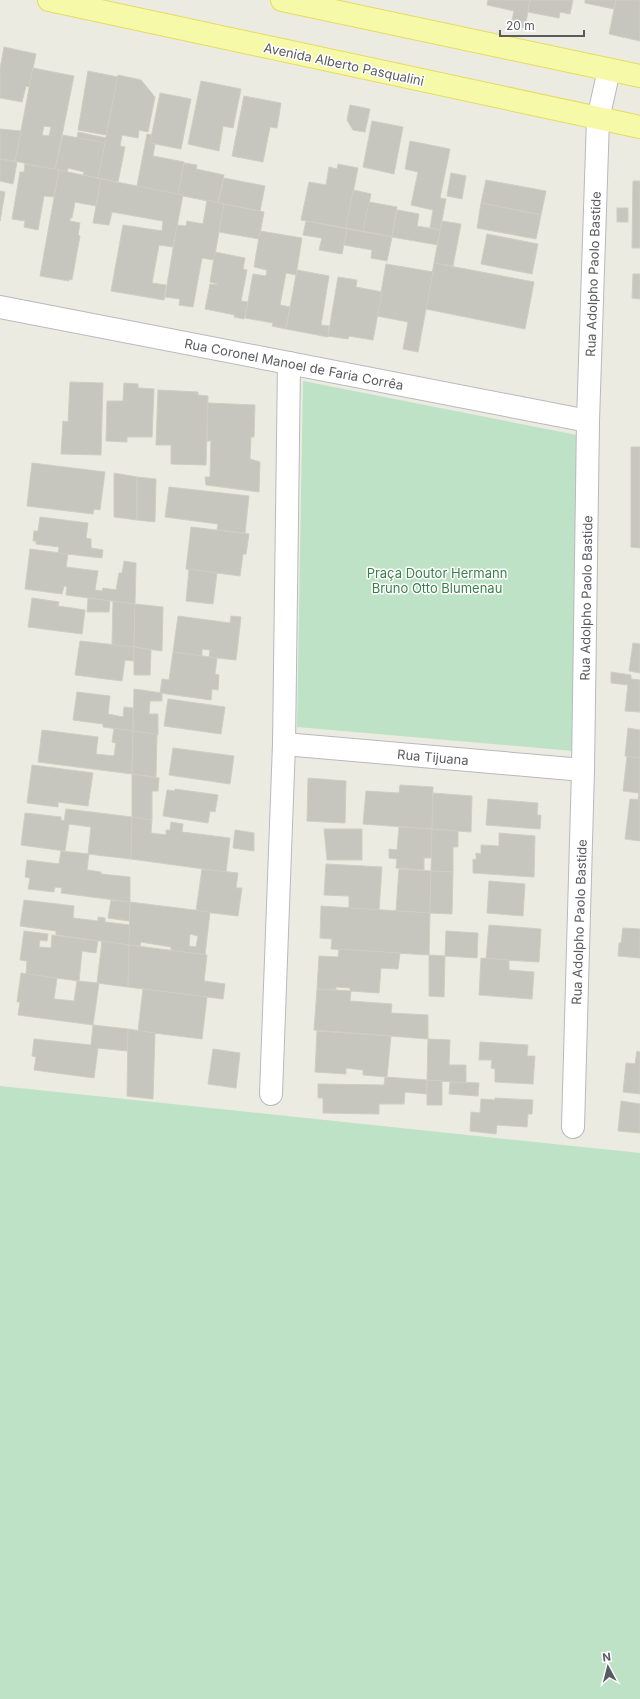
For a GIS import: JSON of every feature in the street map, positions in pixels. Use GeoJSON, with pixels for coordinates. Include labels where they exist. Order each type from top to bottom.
{"type":"FeatureCollection","features":[{"type":"Feature","properties":{"kind":"main road","name":"Avenida Alberto Pasqualini"},"geometry":{"type":"LineString","coordinates":[[49,0],[640,127]]}},
{"type":"Feature","properties":{"kind":"main road"},"geometry":{"type":"LineString","coordinates":[[282,0],[640,76]]}},
{"type":"Feature","properties":{"kind":"street","name":"Rua Adolpho Paolo Bastide"},"geometry":{"type":"LineString","coordinates":[[573,1127],[583,770],[588,421],[598,119],[609,70]]}},
{"type":"Feature","properties":{"kind":"street","name":"Rua Coronel Manoel de Faria Corrêa"},"geometry":{"type":"LineString","coordinates":[[0,307],[588,421]]}},
{"type":"Feature","properties":{"kind":"street"},"geometry":{"type":"LineString","coordinates":[[270,1094],[284,744],[289,363]]}},
{"type":"Feature","properties":{"kind":"street","name":"Rua Tijuana"},"geometry":{"type":"LineString","coordinates":[[284,744],[583,770]]}},
{"type":"Feature","properties":{"kind":"green space","name":"Praça Doutor Hermann Bruno Otto Blumenau"},"geometry":{"type":"Polygon","coordinates":[[[303,381],[577,435],[573,751],[297,727],[303,381]]]}},
{"type":"Feature","properties":{"kind":"green space"},"geometry":{"type":"Polygon","coordinates":[[[0,1086],[640,1153],[640,1699],[0,1699],[0,1086]]]}},
{"type":"Feature","properties":{"kind":"building"},"geometry":{"type":"Polygon","coordinates":[[[488,0],[530,0],[525,28],[511,25],[514,11],[487,5],[488,0]]]}},
{"type":"Feature","properties":{"kind":"building"},"geometry":{"type":"Polygon","coordinates":[[[530,0],[573,0],[570,14],[560,12],[559,18],[528,12],[530,0]]]}},
{"type":"Feature","properties":{"kind":"building"},"geometry":{"type":"Polygon","coordinates":[[[585,0],[616,0],[614,9],[585,3],[585,0]]]}},
{"type":"Feature","properties":{"kind":"building"},"geometry":{"type":"Polygon","coordinates":[[[616,0],[640,0],[640,41],[609,34],[616,0]]]}},
{"type":"Feature","properties":{"kind":"building"},"geometry":{"type":"Polygon","coordinates":[[[4,47],[36,54],[29,87],[26,86],[22,102],[0,98],[0,69],[4,47]]]}},
{"type":"Feature","properties":{"kind":"building"},"geometry":{"type":"Polygon","coordinates":[[[33,68],[74,76],[55,170],[15,161],[33,68]],[[44,126],[42,135],[49,136],[51,127],[44,126]]]}},
{"type":"Feature","properties":{"kind":"building"},"geometry":{"type":"Polygon","coordinates":[[[88,71],[118,77],[106,135],[78,130],[88,71]]]}},
{"type":"Feature","properties":{"kind":"building"},"geometry":{"type":"Polygon","coordinates":[[[118,75],[141,80],[155,97],[148,132],[139,130],[138,138],[122,135],[120,146],[125,147],[118,182],[98,178],[118,75]]]}},
{"type":"Feature","properties":{"kind":"building"},"geometry":{"type":"Polygon","coordinates":[[[201,81],[241,89],[233,128],[223,126],[219,151],[188,144],[201,81]]]}},
{"type":"Feature","properties":{"kind":"building"},"geometry":{"type":"Polygon","coordinates":[[[160,93],[191,99],[181,149],[150,143],[160,93]]]}},
{"type":"Feature","properties":{"kind":"building"},"geometry":{"type":"Polygon","coordinates":[[[244,96],[281,103],[277,128],[270,127],[263,162],[232,156],[244,96]]]}},
{"type":"Feature","properties":{"kind":"building"},"geometry":{"type":"Polygon","coordinates":[[[350,105],[370,109],[365,132],[353,130],[347,120],[350,105]]]}},
{"type":"Feature","properties":{"kind":"building"},"geometry":{"type":"Polygon","coordinates":[[[372,121],[403,127],[394,174],[363,167],[372,121]]]}},
{"type":"Feature","properties":{"kind":"building"},"geometry":{"type":"Polygon","coordinates":[[[0,129],[21,131],[15,161],[0,159],[0,129]]]}},
{"type":"Feature","properties":{"kind":"building"},"geometry":{"type":"Polygon","coordinates":[[[78,132],[106,138],[105,143],[77,138],[78,132]]]}},
{"type":"Feature","properties":{"kind":"building"},"geometry":{"type":"Polygon","coordinates":[[[147,134],[152,135],[150,143],[155,144],[153,156],[184,162],[178,195],[137,186],[147,134]]]}},
{"type":"Feature","properties":{"kind":"building"},"geometry":{"type":"Polygon","coordinates":[[[63,135],[105,143],[98,178],[83,175],[84,172],[68,168],[67,172],[55,170],[63,135]]]}},
{"type":"Feature","properties":{"kind":"building"},"geometry":{"type":"Polygon","coordinates":[[[410,141],[450,149],[440,198],[446,199],[440,230],[430,228],[433,210],[411,205],[418,172],[405,169],[410,141]]]}},
{"type":"Feature","properties":{"kind":"building"},"geometry":{"type":"Polygon","coordinates":[[[0,159],[17,162],[13,184],[0,181],[0,159]]]}},
{"type":"Feature","properties":{"kind":"building"},"geometry":{"type":"Polygon","coordinates":[[[184,163],[197,165],[196,169],[224,175],[218,203],[178,195],[184,163]]]}},
{"type":"Feature","properties":{"kind":"building"},"geometry":{"type":"Polygon","coordinates":[[[25,164],[59,170],[54,197],[44,196],[38,230],[24,227],[25,221],[12,219],[20,172],[24,172],[25,164]]]}},
{"type":"Feature","properties":{"kind":"building"},"geometry":{"type":"Polygon","coordinates":[[[338,164],[358,168],[346,228],[301,220],[309,182],[326,185],[329,167],[337,169],[338,164]]]}},
{"type":"Feature","properties":{"kind":"building"},"geometry":{"type":"Polygon","coordinates":[[[59,170],[101,179],[96,206],[75,202],[70,221],[80,223],[78,235],[80,236],[72,280],[69,279],[69,281],[40,276],[59,170]]]}},
{"type":"Feature","properties":{"kind":"building"},"geometry":{"type":"Polygon","coordinates":[[[451,173],[466,176],[462,199],[447,196],[451,173]]]}},
{"type":"Feature","properties":{"kind":"building"},"geometry":{"type":"Polygon","coordinates":[[[224,178],[265,186],[260,211],[218,203],[224,178]]]}},
{"type":"Feature","properties":{"kind":"building"},"geometry":{"type":"Polygon","coordinates":[[[101,179],[183,195],[173,247],[159,245],[152,283],[166,285],[164,300],[111,291],[123,225],[162,231],[163,221],[112,212],[109,225],[93,223],[101,179]]]}},
{"type":"Feature","properties":{"kind":"building"},"geometry":{"type":"Polygon","coordinates":[[[486,180],[546,191],[541,215],[481,203],[486,180]]]}},
{"type":"Feature","properties":{"kind":"building"},"geometry":{"type":"Polygon","coordinates":[[[633,181],[640,181],[640,248],[632,248],[633,181]]]}},
{"type":"Feature","properties":{"kind":"building"},"geometry":{"type":"Polygon","coordinates":[[[353,190],[371,194],[363,231],[346,228],[353,190]]]}},
{"type":"Feature","properties":{"kind":"building"},"geometry":{"type":"Polygon","coordinates":[[[0,191],[5,192],[0,221],[0,191]]]}},
{"type":"Feature","properties":{"kind":"building"},"geometry":{"type":"Polygon","coordinates":[[[207,200],[224,204],[214,260],[202,258],[193,307],[179,305],[180,299],[165,297],[177,225],[186,226],[187,221],[203,224],[207,200]]]}},
{"type":"Feature","properties":{"kind":"building"},"geometry":{"type":"Polygon","coordinates":[[[369,202],[397,207],[392,237],[363,231],[369,202]]]}},
{"type":"Feature","properties":{"kind":"building"},"geometry":{"type":"Polygon","coordinates":[[[481,203],[541,215],[536,239],[477,228],[481,203]]]}},
{"type":"Feature","properties":{"kind":"building"},"geometry":{"type":"Polygon","coordinates":[[[224,204],[264,212],[259,239],[219,232],[224,204]]]}},
{"type":"Feature","properties":{"kind":"building"},"geometry":{"type":"Polygon","coordinates":[[[617,208],[628,208],[628,222],[617,222],[617,208]]]}},
{"type":"Feature","properties":{"kind":"building"},"geometry":{"type":"Polygon","coordinates":[[[397,210],[419,214],[417,226],[440,230],[438,245],[392,237],[397,210]]]}},
{"type":"Feature","properties":{"kind":"building"},"geometry":{"type":"Polygon","coordinates":[[[306,221],[347,229],[342,254],[319,250],[322,238],[303,235],[306,221]]]}},
{"type":"Feature","properties":{"kind":"building"},"geometry":{"type":"Polygon","coordinates":[[[442,221],[461,224],[453,266],[434,263],[442,221]]]}},
{"type":"Feature","properties":{"kind":"building"},"geometry":{"type":"Polygon","coordinates":[[[347,229],[392,237],[387,261],[371,258],[372,250],[344,245],[347,229]]]}},
{"type":"Feature","properties":{"kind":"building"},"geometry":{"type":"Polygon","coordinates":[[[260,231],[302,238],[296,275],[286,273],[280,305],[290,307],[286,329],[272,326],[273,323],[245,318],[253,274],[266,276],[267,270],[254,267],[260,231]]]}},
{"type":"Feature","properties":{"kind":"building"},"geometry":{"type":"Polygon","coordinates":[[[487,234],[538,244],[532,274],[481,264],[487,234]]]}},
{"type":"Feature","properties":{"kind":"building"},"geometry":{"type":"Polygon","coordinates":[[[215,252],[245,258],[243,269],[247,270],[241,301],[248,302],[244,319],[234,317],[235,315],[205,309],[210,284],[217,285],[210,282],[215,252]]]}},
{"type":"Feature","properties":{"kind":"building"},"geometry":{"type":"Polygon","coordinates":[[[434,263],[534,282],[525,329],[426,309],[434,263]]]}},
{"type":"Feature","properties":{"kind":"building"},"geometry":{"type":"Polygon","coordinates":[[[386,264],[433,272],[418,352],[403,349],[408,322],[377,316],[386,264]]]}},
{"type":"Feature","properties":{"kind":"building"},"geometry":{"type":"Polygon","coordinates":[[[297,270],[329,276],[321,325],[329,326],[328,337],[286,329],[297,270]]]}},
{"type":"Feature","properties":{"kind":"building"},"geometry":{"type":"Polygon","coordinates":[[[633,274],[640,274],[640,299],[632,298],[633,274]]]}},
{"type":"Feature","properties":{"kind":"building"},"geometry":{"type":"Polygon","coordinates":[[[338,277],[357,280],[356,287],[382,292],[373,340],[349,336],[348,339],[328,336],[338,277]]]}},
{"type":"Feature","properties":{"kind":"building"},"geometry":{"type":"Polygon","coordinates":[[[70,382],[103,383],[101,455],[61,454],[63,421],[68,422],[70,382]]]}},
{"type":"Feature","properties":{"kind":"building"},"geometry":{"type":"Polygon","coordinates":[[[124,383],[138,384],[138,388],[154,389],[152,437],[127,437],[127,442],[106,441],[107,401],[123,401],[124,383]]]}},
{"type":"Feature","properties":{"kind":"building"},"geometry":{"type":"Polygon","coordinates":[[[158,390],[198,392],[198,395],[208,396],[206,465],[171,464],[171,445],[156,445],[158,390]]]}},
{"type":"Feature","properties":{"kind":"building"},"geometry":{"type":"Polygon","coordinates":[[[208,403],[255,405],[254,437],[251,437],[250,459],[260,462],[259,492],[206,485],[205,477],[210,477],[211,441],[207,441],[208,403]]]}},
{"type":"Feature","properties":{"kind":"building"},"geometry":{"type":"Polygon","coordinates":[[[631,447],[640,447],[640,548],[631,547],[631,447]]]}},
{"type":"Feature","properties":{"kind":"building"},"geometry":{"type":"Polygon","coordinates":[[[32,463],[105,472],[100,510],[94,509],[93,514],[27,506],[32,463]]]}},
{"type":"Feature","properties":{"kind":"building"},"geometry":{"type":"Polygon","coordinates":[[[114,473],[137,477],[137,520],[114,517],[114,473]]]}},
{"type":"Feature","properties":{"kind":"building"},"geometry":{"type":"Polygon","coordinates":[[[137,477],[156,479],[155,522],[137,520],[137,477]]]}},
{"type":"Feature","properties":{"kind":"building"},"geometry":{"type":"Polygon","coordinates":[[[169,487],[249,496],[245,533],[217,530],[218,524],[165,517],[169,487]]]}},
{"type":"Feature","properties":{"kind":"building"},"geometry":{"type":"Polygon","coordinates":[[[40,517],[88,523],[86,538],[91,539],[91,548],[103,550],[102,558],[58,553],[59,547],[36,544],[36,541],[33,541],[34,531],[38,531],[40,517]]]}},
{"type":"Feature","properties":{"kind":"building"},"geometry":{"type":"Polygon","coordinates":[[[191,527],[249,534],[246,554],[243,554],[240,576],[186,569],[191,527]]]}},
{"type":"Feature","properties":{"kind":"building"},"geometry":{"type":"Polygon","coordinates":[[[30,549],[68,554],[66,567],[98,571],[95,590],[102,591],[103,588],[116,590],[119,573],[122,573],[124,561],[136,563],[135,604],[66,595],[67,587],[64,586],[62,594],[25,589],[30,549]]]}},
{"type":"Feature","properties":{"kind":"building"},"geometry":{"type":"Polygon","coordinates":[[[189,569],[217,573],[213,604],[186,601],[189,569]]]}},
{"type":"Feature","properties":{"kind":"building"},"geometry":{"type":"Polygon","coordinates":[[[32,598],[59,602],[58,606],[85,610],[82,634],[28,627],[32,598]]]}},
{"type":"Feature","properties":{"kind":"building"},"geometry":{"type":"Polygon","coordinates":[[[88,598],[110,601],[109,612],[87,612],[88,598]]]}},
{"type":"Feature","properties":{"kind":"building"},"geometry":{"type":"Polygon","coordinates":[[[113,601],[135,604],[134,647],[112,645],[113,601]]]}},
{"type":"Feature","properties":{"kind":"building"},"geometry":{"type":"Polygon","coordinates":[[[135,604],[163,607],[162,651],[134,647],[135,604]]]}},
{"type":"Feature","properties":{"kind":"building"},"geometry":{"type":"Polygon","coordinates":[[[178,616],[230,623],[231,616],[241,617],[236,660],[209,657],[210,650],[202,649],[202,656],[173,652],[178,616]]]}},
{"type":"Feature","properties":{"kind":"building"},"geometry":{"type":"Polygon","coordinates":[[[80,641],[134,647],[134,661],[125,660],[122,681],[75,675],[80,641]]]}},
{"type":"Feature","properties":{"kind":"building"},"geometry":{"type":"Polygon","coordinates":[[[633,643],[640,644],[640,673],[629,671],[633,643]]]}},
{"type":"Feature","properties":{"kind":"building"},"geometry":{"type":"Polygon","coordinates":[[[134,647],[151,650],[150,675],[134,675],[134,647]]]}},
{"type":"Feature","properties":{"kind":"building"},"geometry":{"type":"Polygon","coordinates":[[[173,652],[217,658],[215,674],[219,675],[218,690],[212,689],[211,700],[160,693],[162,679],[169,680],[173,652]]]}},
{"type":"Feature","properties":{"kind":"building"},"geometry":{"type":"Polygon","coordinates":[[[611,672],[631,675],[631,679],[640,680],[640,712],[625,711],[628,685],[611,683],[611,672]]]}},
{"type":"Feature","properties":{"kind":"building"},"geometry":{"type":"Polygon","coordinates":[[[134,689],[162,693],[162,701],[150,701],[149,714],[158,714],[158,735],[133,731],[134,689]]]}},
{"type":"Feature","properties":{"kind":"building"},"geometry":{"type":"Polygon","coordinates":[[[77,692],[110,696],[108,714],[123,717],[124,707],[133,708],[133,731],[103,727],[103,724],[73,720],[77,692]]]}},
{"type":"Feature","properties":{"kind":"building"},"geometry":{"type":"Polygon","coordinates":[[[168,699],[225,707],[221,734],[164,726],[168,699]]]}},
{"type":"Feature","properties":{"kind":"building"},"geometry":{"type":"Polygon","coordinates":[[[114,728],[133,731],[132,774],[38,762],[42,730],[98,737],[96,754],[114,756],[116,743],[112,742],[114,728]]]}},
{"type":"Feature","properties":{"kind":"building"},"geometry":{"type":"Polygon","coordinates":[[[628,728],[640,730],[640,758],[625,756],[628,728]]]}},
{"type":"Feature","properties":{"kind":"building"},"geometry":{"type":"Polygon","coordinates":[[[133,731],[157,734],[156,777],[132,774],[133,731]]]}},
{"type":"Feature","properties":{"kind":"building"},"geometry":{"type":"Polygon","coordinates":[[[173,748],[234,756],[230,784],[169,775],[173,748]]]}},
{"type":"Feature","properties":{"kind":"building"},"geometry":{"type":"Polygon","coordinates":[[[627,756],[640,758],[640,800],[638,800],[639,793],[623,791],[627,756]]]}},
{"type":"Feature","properties":{"kind":"building"},"geometry":{"type":"Polygon","coordinates":[[[32,765],[93,773],[88,806],[58,802],[58,807],[27,803],[32,765]]]}},
{"type":"Feature","properties":{"kind":"building"},"geometry":{"type":"Polygon","coordinates":[[[132,774],[159,778],[158,791],[152,791],[152,820],[132,817],[132,774]]]}},
{"type":"Feature","properties":{"kind":"building"},"geometry":{"type":"Polygon","coordinates":[[[308,778],[346,781],[345,823],[307,821],[308,778]]]}},
{"type":"Feature","properties":{"kind":"building"},"geometry":{"type":"Polygon","coordinates":[[[400,785],[433,787],[432,829],[363,824],[366,791],[399,793],[400,785]]]}},
{"type":"Feature","properties":{"kind":"building"},"geometry":{"type":"Polygon","coordinates":[[[175,789],[218,795],[215,812],[210,811],[208,823],[163,816],[167,790],[175,791],[175,789]]]}},
{"type":"Feature","properties":{"kind":"building"},"geometry":{"type":"Polygon","coordinates":[[[433,793],[472,796],[471,832],[432,829],[433,793]]]}},
{"type":"Feature","properties":{"kind":"building"},"geometry":{"type":"Polygon","coordinates":[[[488,799],[538,803],[537,815],[541,815],[540,829],[486,825],[488,799]]]}},
{"type":"Feature","properties":{"kind":"building"},"geometry":{"type":"Polygon","coordinates":[[[630,799],[640,800],[640,841],[625,839],[630,799]]]}},
{"type":"Feature","properties":{"kind":"building"},"geometry":{"type":"Polygon","coordinates":[[[66,809],[132,817],[131,859],[88,854],[91,827],[69,824],[65,851],[21,845],[25,813],[61,817],[61,820],[64,821],[66,809]]]}},
{"type":"Feature","properties":{"kind":"building"},"geometry":{"type":"Polygon","coordinates":[[[132,817],[152,820],[151,833],[166,835],[166,830],[170,830],[171,822],[183,824],[182,832],[230,838],[226,872],[131,859],[132,817]]]}},
{"type":"Feature","properties":{"kind":"building"},"geometry":{"type":"Polygon","coordinates":[[[399,827],[432,829],[431,858],[424,858],[424,870],[396,868],[397,859],[389,858],[389,849],[397,850],[399,827]]]}},
{"type":"Feature","properties":{"kind":"building"},"geometry":{"type":"Polygon","coordinates":[[[324,829],[362,829],[362,860],[327,860],[324,829]]]}},
{"type":"Feature","properties":{"kind":"building"},"geometry":{"type":"Polygon","coordinates":[[[432,829],[458,831],[458,847],[453,847],[453,872],[431,871],[432,829]]]}},
{"type":"Feature","properties":{"kind":"building"},"geometry":{"type":"Polygon","coordinates":[[[235,830],[254,833],[254,851],[233,848],[235,830]]]}},
{"type":"Feature","properties":{"kind":"building"},"geometry":{"type":"Polygon","coordinates":[[[499,833],[535,836],[534,877],[473,873],[473,859],[476,860],[476,853],[481,854],[481,845],[499,846],[499,833]]]}},
{"type":"Feature","properties":{"kind":"building"},"geometry":{"type":"Polygon","coordinates":[[[61,851],[89,854],[87,870],[101,872],[101,874],[130,877],[130,902],[61,893],[62,888],[55,887],[54,892],[28,889],[30,878],[25,877],[27,860],[59,864],[61,851]]]}},
{"type":"Feature","properties":{"kind":"building"},"geometry":{"type":"Polygon","coordinates":[[[326,864],[382,867],[379,910],[349,908],[349,896],[324,895],[326,864]]]}},
{"type":"Feature","properties":{"kind":"building"},"geometry":{"type":"Polygon","coordinates":[[[202,869],[238,873],[236,888],[242,888],[238,916],[196,911],[202,869]]]}},
{"type":"Feature","properties":{"kind":"building"},"geometry":{"type":"Polygon","coordinates":[[[399,869],[431,871],[430,913],[396,911],[399,869]]]}},
{"type":"Feature","properties":{"kind":"building"},"geometry":{"type":"Polygon","coordinates":[[[431,871],[453,872],[452,914],[430,913],[431,871]]]}},
{"type":"Feature","properties":{"kind":"building"},"geometry":{"type":"Polygon","coordinates":[[[489,881],[525,884],[523,916],[487,913],[489,881]]]}},
{"type":"Feature","properties":{"kind":"building"},"geometry":{"type":"Polygon","coordinates":[[[24,900],[74,906],[73,918],[98,921],[98,917],[105,918],[105,922],[130,925],[129,945],[56,935],[56,931],[20,926],[24,900]]]}},
{"type":"Feature","properties":{"kind":"building"},"geometry":{"type":"Polygon","coordinates":[[[111,900],[130,902],[129,921],[108,918],[111,900]]]}},
{"type":"Feature","properties":{"kind":"building"},"geometry":{"type":"Polygon","coordinates":[[[130,902],[210,912],[205,955],[171,950],[171,947],[141,942],[140,946],[129,945],[130,902]],[[190,934],[189,946],[196,947],[198,936],[190,934]]]}},
{"type":"Feature","properties":{"kind":"building"},"geometry":{"type":"Polygon","coordinates":[[[321,906],[430,913],[429,955],[331,949],[332,939],[320,938],[321,906]]]}},
{"type":"Feature","properties":{"kind":"building"},"geometry":{"type":"Polygon","coordinates":[[[489,925],[541,929],[539,962],[486,959],[489,925]]]}},
{"type":"Feature","properties":{"kind":"building"},"geometry":{"type":"Polygon","coordinates":[[[623,928],[640,929],[640,958],[618,956],[619,943],[621,943],[623,928]]]}},
{"type":"Feature","properties":{"kind":"building"},"geometry":{"type":"Polygon","coordinates":[[[24,931],[48,934],[47,941],[40,940],[39,947],[51,948],[52,935],[98,941],[96,953],[82,951],[79,981],[26,974],[27,961],[20,960],[24,931]]]}},
{"type":"Feature","properties":{"kind":"building"},"geometry":{"type":"Polygon","coordinates":[[[446,931],[478,933],[477,958],[445,956],[446,931]]]}},
{"type":"Feature","properties":{"kind":"building"},"geometry":{"type":"Polygon","coordinates":[[[102,941],[129,945],[128,987],[97,983],[102,941]]]}},
{"type":"Feature","properties":{"kind":"building"},"geometry":{"type":"Polygon","coordinates":[[[129,945],[207,955],[204,981],[225,984],[223,999],[128,987],[129,945]]]}},
{"type":"Feature","properties":{"kind":"building"},"geometry":{"type":"Polygon","coordinates":[[[339,949],[400,953],[398,969],[381,968],[379,993],[350,991],[350,988],[336,987],[336,990],[317,989],[319,956],[338,957],[339,949]]]}},
{"type":"Feature","properties":{"kind":"building"},"geometry":{"type":"Polygon","coordinates":[[[429,955],[445,956],[444,997],[429,996],[429,955]]]}},
{"type":"Feature","properties":{"kind":"building"},"geometry":{"type":"Polygon","coordinates":[[[481,958],[509,960],[509,970],[534,972],[532,999],[479,995],[481,958]]]}},
{"type":"Feature","properties":{"kind":"building"},"geometry":{"type":"Polygon","coordinates":[[[21,973],[57,978],[54,999],[74,1001],[77,981],[99,983],[93,1025],[18,1015],[20,1002],[17,1002],[21,973]]]}},
{"type":"Feature","properties":{"kind":"building"},"geometry":{"type":"Polygon","coordinates":[[[143,989],[207,997],[202,1039],[138,1031],[143,989]]]}},
{"type":"Feature","properties":{"kind":"building"},"geometry":{"type":"Polygon","coordinates":[[[317,989],[351,991],[350,1001],[392,1004],[391,1013],[428,1015],[428,1039],[314,1030],[317,989]]]}},
{"type":"Feature","properties":{"kind":"building"},"geometry":{"type":"Polygon","coordinates":[[[93,1025],[128,1029],[127,1051],[98,1048],[94,1078],[34,1070],[36,1057],[32,1056],[34,1039],[91,1045],[93,1025]]]}},
{"type":"Feature","properties":{"kind":"building"},"geometry":{"type":"Polygon","coordinates":[[[128,1029],[155,1033],[153,1099],[127,1096],[128,1029]]]}},
{"type":"Feature","properties":{"kind":"building"},"geometry":{"type":"Polygon","coordinates":[[[317,1031],[391,1036],[387,1077],[363,1075],[363,1070],[346,1068],[346,1074],[315,1072],[317,1031]]]}},
{"type":"Feature","properties":{"kind":"building"},"geometry":{"type":"Polygon","coordinates":[[[428,1039],[450,1040],[449,1065],[466,1065],[466,1083],[427,1080],[428,1039]]]}},
{"type":"Feature","properties":{"kind":"building"},"geometry":{"type":"Polygon","coordinates":[[[480,1042],[528,1045],[527,1056],[535,1056],[533,1084],[495,1082],[495,1069],[491,1068],[492,1060],[479,1060],[480,1042]]]}},
{"type":"Feature","properties":{"kind":"building"},"geometry":{"type":"Polygon","coordinates":[[[213,1049],[240,1053],[236,1088],[208,1084],[213,1049]]]}},
{"type":"Feature","properties":{"kind":"building"},"geometry":{"type":"Polygon","coordinates":[[[637,1051],[640,1052],[640,1094],[623,1092],[626,1063],[635,1064],[637,1051]]]}},
{"type":"Feature","properties":{"kind":"building"},"geometry":{"type":"Polygon","coordinates":[[[385,1077],[427,1080],[427,1094],[405,1092],[404,1104],[379,1104],[379,1114],[323,1113],[323,1098],[318,1098],[318,1084],[384,1085],[385,1077]]]}},
{"type":"Feature","properties":{"kind":"building"},"geometry":{"type":"Polygon","coordinates":[[[427,1080],[442,1081],[442,1105],[427,1105],[427,1080]]]}},
{"type":"Feature","properties":{"kind":"building"},"geometry":{"type":"Polygon","coordinates":[[[450,1082],[479,1083],[478,1096],[449,1094],[450,1082]]]}},
{"type":"Feature","properties":{"kind":"building"},"geometry":{"type":"Polygon","coordinates":[[[495,1098],[533,1100],[532,1114],[528,1114],[527,1127],[497,1125],[496,1134],[470,1131],[471,1112],[480,1113],[481,1099],[495,1100],[495,1098]]]}},
{"type":"Feature","properties":{"kind":"building"},"geometry":{"type":"Polygon","coordinates":[[[621,1101],[640,1104],[640,1133],[618,1131],[621,1101]]]}}]}
